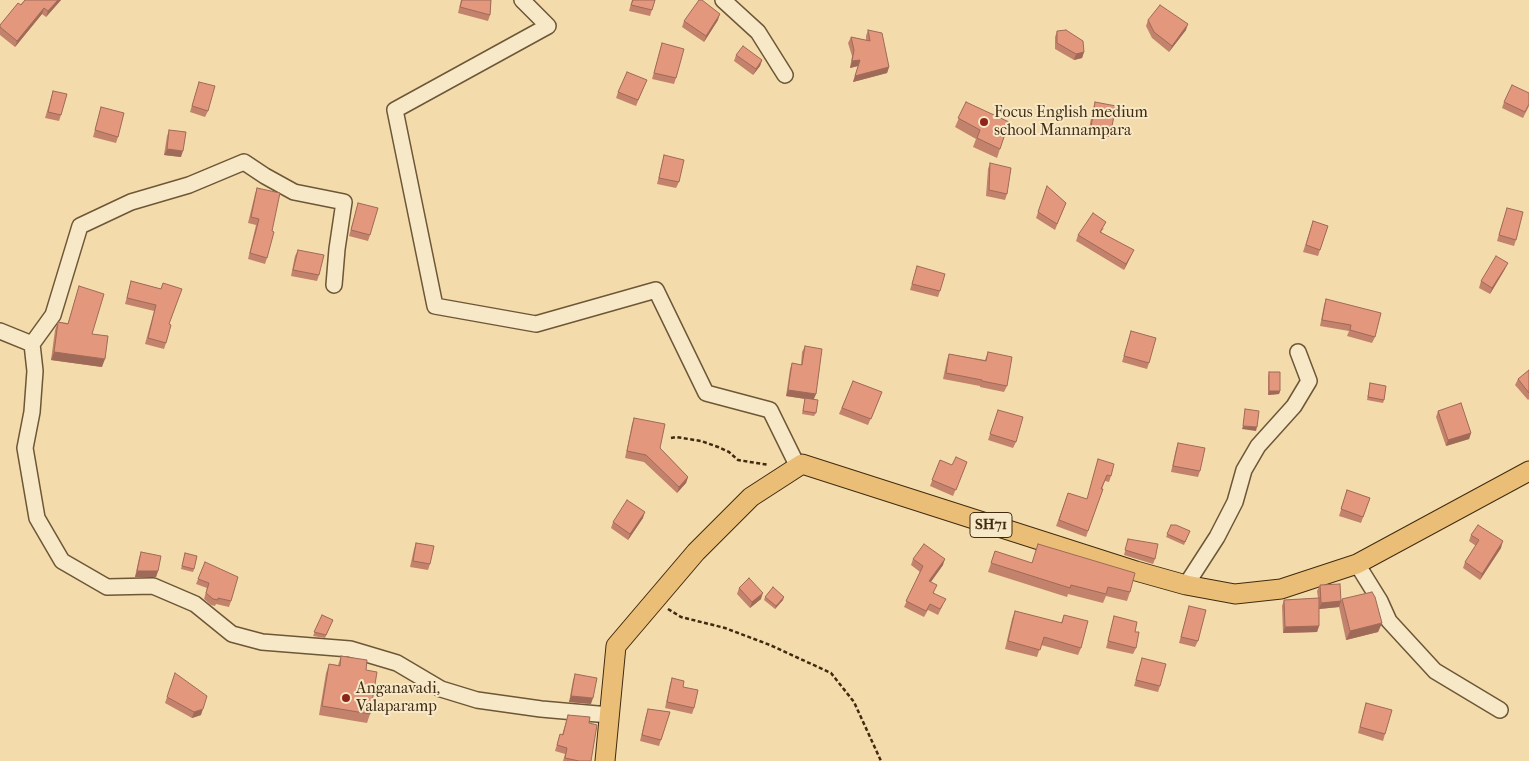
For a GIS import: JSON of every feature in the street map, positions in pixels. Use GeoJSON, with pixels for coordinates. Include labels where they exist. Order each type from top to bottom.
{"type":"FeatureCollection","features":[{"type":"Feature","properties":{"kind":"main road","name":"SH71"},"geometry":{"type":"LineString","coordinates":[[798,467],[802,464],[1044,542],[1186,585],[1235,594],[1280,589],[1357,564],[1529,471]]}},
{"type":"Feature","properties":{"kind":"main road"},"geometry":{"type":"LineString","coordinates":[[606,761],[616,646],[696,552],[751,497],[798,467]]}},
{"type":"Feature","properties":{"kind":"street"},"geometry":{"type":"LineString","coordinates":[[522,0],[548,26],[395,110],[435,306],[536,324],[656,290],[706,394],[770,410],[798,467]]}},
{"type":"Feature","properties":{"kind":"street"},"geometry":{"type":"LineString","coordinates":[[723,0],[758,32],[785,75]]}},
{"type":"Feature","properties":{"kind":"street"},"geometry":{"type":"LineString","coordinates":[[334,285],[344,202],[294,192],[264,176],[244,162],[189,185],[131,202],[80,226],[53,315],[32,344],[35,372],[32,412],[25,448],[37,518],[62,561],[108,586],[153,586],[195,604],[232,634],[262,642],[350,648],[397,663],[442,689],[476,700],[541,709],[609,715]]}},
{"type":"Feature","properties":{"kind":"street"},"geometry":{"type":"LineString","coordinates":[[0,331],[32,344]]}},
{"type":"Feature","properties":{"kind":"street"},"geometry":{"type":"LineString","coordinates":[[1186,585],[1217,536],[1235,502],[1244,470],[1258,446],[1294,406],[1308,381],[1298,352]]}},
{"type":"Feature","properties":{"kind":"street"},"geometry":{"type":"LineString","coordinates":[[1357,564],[1380,601],[1388,621],[1435,671],[1500,710]]}},
{"type":"Feature","properties":{"kind":"path"},"geometry":{"type":"LineString","coordinates":[[671,438],[701,441],[729,452],[738,460],[771,466]]}},
{"type":"Feature","properties":{"kind":"path"},"geometry":{"type":"LineString","coordinates":[[654,601],[681,617],[725,628],[770,645],[831,673],[854,702],[881,761]]}},
{"type":"Feature","properties":{"kind":"building"},"geometry":{"type":"Polygon","coordinates":[[[25,0],[58,0],[48,11],[44,8],[17,41],[0,25],[18,3],[21,5],[25,0]]]}},
{"type":"Feature","properties":{"kind":"building"},"geometry":{"type":"Polygon","coordinates":[[[462,0],[491,0],[490,15],[460,7],[462,0]]]}},
{"type":"Feature","properties":{"kind":"building"},"geometry":{"type":"Polygon","coordinates":[[[633,0],[655,0],[652,10],[631,5],[633,0]]]}},
{"type":"Feature","properties":{"kind":"building"},"geometry":{"type":"Polygon","coordinates":[[[699,0],[702,0],[720,14],[706,36],[684,21],[699,0]]]}},
{"type":"Feature","properties":{"kind":"building"},"geometry":{"type":"Polygon","coordinates":[[[1160,5],[1188,24],[1172,46],[1154,32],[1148,20],[1160,5]]]}},
{"type":"Feature","properties":{"kind":"building"},"geometry":{"type":"Polygon","coordinates":[[[868,30],[882,33],[889,67],[855,76],[860,60],[852,61],[854,50],[851,37],[870,41],[868,30]]]}},
{"type":"Feature","properties":{"kind":"building"},"geometry":{"type":"Polygon","coordinates":[[[1066,30],[1083,41],[1084,52],[1076,54],[1057,43],[1057,31],[1066,30]]]}},
{"type":"Feature","properties":{"kind":"building"},"geometry":{"type":"Polygon","coordinates":[[[662,43],[684,49],[676,78],[654,73],[662,43]]]}},
{"type":"Feature","properties":{"kind":"building"},"geometry":{"type":"Polygon","coordinates":[[[743,46],[762,60],[756,69],[736,55],[743,46]]]}},
{"type":"Feature","properties":{"kind":"building"},"geometry":{"type":"Polygon","coordinates":[[[627,72],[647,80],[638,100],[618,92],[627,72]]]}},
{"type":"Feature","properties":{"kind":"building"},"geometry":{"type":"Polygon","coordinates":[[[199,82],[215,86],[208,111],[192,106],[199,82]]]}},
{"type":"Feature","properties":{"kind":"building"},"geometry":{"type":"Polygon","coordinates":[[[1512,85],[1529,93],[1529,104],[1525,112],[1504,102],[1512,85]]]}},
{"type":"Feature","properties":{"kind":"building"},"geometry":{"type":"Polygon","coordinates":[[[53,91],[67,94],[61,115],[48,112],[53,91]]]}},
{"type":"Feature","properties":{"kind":"building"},"geometry":{"type":"Polygon","coordinates":[[[966,102],[1009,122],[1000,149],[977,138],[980,130],[958,118],[966,102]]]}},
{"type":"Feature","properties":{"kind":"building"},"geometry":{"type":"Polygon","coordinates":[[[1095,102],[1116,106],[1111,131],[1091,127],[1095,102]]]}},
{"type":"Feature","properties":{"kind":"building"},"geometry":{"type":"Polygon","coordinates":[[[101,107],[124,113],[118,137],[95,130],[101,107]]]}},
{"type":"Feature","properties":{"kind":"building"},"geometry":{"type":"Polygon","coordinates":[[[169,130],[186,132],[183,151],[167,149],[169,130]]]}},
{"type":"Feature","properties":{"kind":"building"},"geometry":{"type":"Polygon","coordinates":[[[664,155],[684,160],[679,182],[659,178],[664,155]]]}},
{"type":"Feature","properties":{"kind":"building"},"geometry":{"type":"Polygon","coordinates":[[[990,163],[1011,168],[1007,194],[989,190],[990,163]]]}},
{"type":"Feature","properties":{"kind":"building"},"geometry":{"type":"Polygon","coordinates":[[[1047,186],[1066,203],[1057,224],[1038,212],[1047,186]]]}},
{"type":"Feature","properties":{"kind":"building"},"geometry":{"type":"Polygon","coordinates":[[[257,188],[280,193],[272,231],[274,232],[267,258],[250,253],[259,219],[251,217],[257,188]]]}},
{"type":"Feature","properties":{"kind":"building"},"geometry":{"type":"Polygon","coordinates":[[[358,203],[378,208],[370,235],[351,230],[358,203]]]}},
{"type":"Feature","properties":{"kind":"building"},"geometry":{"type":"Polygon","coordinates":[[[1507,208],[1523,212],[1516,240],[1499,235],[1507,208]]]}},
{"type":"Feature","properties":{"kind":"building"},"geometry":{"type":"Polygon","coordinates":[[[1093,213],[1106,222],[1100,232],[1134,250],[1126,264],[1078,235],[1093,213]]]}},
{"type":"Feature","properties":{"kind":"building"},"geometry":{"type":"Polygon","coordinates":[[[1313,221],[1328,226],[1320,250],[1306,245],[1313,221]]]}},
{"type":"Feature","properties":{"kind":"building"},"geometry":{"type":"Polygon","coordinates":[[[298,250],[324,255],[319,275],[293,270],[298,250]]]}},
{"type":"Feature","properties":{"kind":"building"},"geometry":{"type":"Polygon","coordinates":[[[1496,256],[1508,263],[1492,288],[1481,281],[1496,256]]]}},
{"type":"Feature","properties":{"kind":"building"},"geometry":{"type":"Polygon","coordinates":[[[917,266],[945,274],[940,291],[912,284],[917,266]]]}},
{"type":"Feature","properties":{"kind":"building"},"geometry":{"type":"Polygon","coordinates":[[[131,281],[161,289],[163,283],[182,289],[169,324],[171,325],[166,343],[148,338],[156,305],[127,298],[131,281]]]}},
{"type":"Feature","properties":{"kind":"building"},"geometry":{"type":"Polygon","coordinates":[[[79,286],[104,294],[92,334],[108,336],[105,359],[54,352],[58,322],[68,324],[79,286]]]}},
{"type":"Feature","properties":{"kind":"building"},"geometry":{"type":"Polygon","coordinates":[[[1326,299],[1381,313],[1375,337],[1350,330],[1351,325],[1322,320],[1326,299]]]}},
{"type":"Feature","properties":{"kind":"building"},"geometry":{"type":"Polygon","coordinates":[[[1131,331],[1156,338],[1149,363],[1124,356],[1131,331]]]}},
{"type":"Feature","properties":{"kind":"building"},"geometry":{"type":"Polygon","coordinates":[[[805,346],[822,349],[816,394],[788,390],[792,363],[802,365],[805,346]]]}},
{"type":"Feature","properties":{"kind":"building"},"geometry":{"type":"Polygon","coordinates":[[[988,352],[1012,357],[1007,386],[946,373],[949,354],[986,361],[988,352]]]}},
{"type":"Feature","properties":{"kind":"building"},"geometry":{"type":"Polygon","coordinates":[[[1529,370],[1529,393],[1518,379],[1529,370]]]}},
{"type":"Feature","properties":{"kind":"building"},"geometry":{"type":"Polygon","coordinates":[[[1269,372],[1280,372],[1280,391],[1269,391],[1269,372]]]}},
{"type":"Feature","properties":{"kind":"building"},"geometry":{"type":"Polygon","coordinates":[[[853,381],[882,392],[871,419],[842,408],[853,381]]]}},
{"type":"Feature","properties":{"kind":"building"},"geometry":{"type":"Polygon","coordinates":[[[1370,383],[1386,386],[1384,400],[1368,397],[1370,383]]]}},
{"type":"Feature","properties":{"kind":"building"},"geometry":{"type":"Polygon","coordinates":[[[805,398],[818,400],[816,413],[803,411],[805,398]]]}},
{"type":"Feature","properties":{"kind":"building"},"geometry":{"type":"Polygon","coordinates":[[[1461,403],[1471,433],[1448,440],[1438,411],[1461,403]]]}},
{"type":"Feature","properties":{"kind":"building"},"geometry":{"type":"Polygon","coordinates":[[[1245,409],[1259,411],[1257,427],[1243,426],[1245,409]]]}},
{"type":"Feature","properties":{"kind":"building"},"geometry":{"type":"Polygon","coordinates":[[[998,410],[1023,417],[1016,442],[990,434],[998,410]]]}},
{"type":"Feature","properties":{"kind":"building"},"geometry":{"type":"Polygon","coordinates":[[[634,418],[665,424],[660,448],[688,477],[679,487],[646,455],[627,451],[634,418]]]}},
{"type":"Feature","properties":{"kind":"building"},"geometry":{"type":"Polygon","coordinates":[[[1178,443],[1205,448],[1200,471],[1173,466],[1178,443]]]}},
{"type":"Feature","properties":{"kind":"building"},"geometry":{"type":"Polygon","coordinates":[[[956,457],[967,462],[956,490],[932,480],[940,460],[952,465],[956,457]]]}},
{"type":"Feature","properties":{"kind":"building"},"geometry":{"type":"Polygon","coordinates":[[[1098,459],[1114,464],[1111,476],[1107,475],[1101,489],[1103,489],[1088,531],[1059,520],[1068,493],[1087,499],[1098,459]]]}},
{"type":"Feature","properties":{"kind":"building"},"geometry":{"type":"Polygon","coordinates":[[[1347,490],[1370,498],[1363,517],[1341,509],[1347,490]]]}},
{"type":"Feature","properties":{"kind":"building"},"geometry":{"type":"Polygon","coordinates":[[[627,500],[645,512],[630,534],[613,522],[627,500]]]}},
{"type":"Feature","properties":{"kind":"building"},"geometry":{"type":"Polygon","coordinates":[[[1171,525],[1176,525],[1190,531],[1185,542],[1167,534],[1171,525]]]}},
{"type":"Feature","properties":{"kind":"building"},"geometry":{"type":"Polygon","coordinates":[[[1478,525],[1503,541],[1482,574],[1465,562],[1479,540],[1471,535],[1478,525]]]}},
{"type":"Feature","properties":{"kind":"building"},"geometry":{"type":"Polygon","coordinates":[[[1128,539],[1158,544],[1155,559],[1125,550],[1128,539]]]}},
{"type":"Feature","properties":{"kind":"building"},"geometry":{"type":"Polygon","coordinates":[[[416,543],[434,546],[430,564],[413,561],[416,543]]]}},
{"type":"Feature","properties":{"kind":"building"},"geometry":{"type":"Polygon","coordinates":[[[924,544],[945,559],[929,581],[937,585],[933,593],[946,599],[940,609],[930,604],[926,611],[906,601],[923,566],[913,559],[924,544]]]}},
{"type":"Feature","properties":{"kind":"building"},"geometry":{"type":"Polygon","coordinates":[[[1038,544],[1135,573],[1130,592],[1108,587],[1106,594],[1071,585],[1070,588],[991,563],[995,551],[1032,563],[1038,544]]]}},
{"type":"Feature","properties":{"kind":"building"},"geometry":{"type":"Polygon","coordinates":[[[141,552],[161,556],[158,571],[137,571],[141,552]]]}},
{"type":"Feature","properties":{"kind":"building"},"geometry":{"type":"Polygon","coordinates":[[[185,553],[197,556],[194,569],[182,566],[185,553]]]}},
{"type":"Feature","properties":{"kind":"building"},"geometry":{"type":"Polygon","coordinates":[[[205,562],[238,577],[231,601],[218,598],[218,600],[213,599],[206,593],[209,583],[198,579],[205,562]]]}},
{"type":"Feature","properties":{"kind":"building"},"geometry":{"type":"Polygon","coordinates":[[[749,578],[763,593],[752,602],[739,588],[749,578]]]}},
{"type":"Feature","properties":{"kind":"building"},"geometry":{"type":"Polygon","coordinates":[[[1340,584],[1341,601],[1321,603],[1320,585],[1340,584]]]}},
{"type":"Feature","properties":{"kind":"building"},"geometry":{"type":"Polygon","coordinates":[[[773,587],[784,597],[776,606],[765,597],[773,587]]]}},
{"type":"Feature","properties":{"kind":"building"},"geometry":{"type":"Polygon","coordinates":[[[1372,592],[1382,623],[1350,631],[1342,599],[1372,592]]]}},
{"type":"Feature","properties":{"kind":"building"},"geometry":{"type":"Polygon","coordinates":[[[1319,598],[1319,626],[1285,627],[1284,600],[1319,598]]]}},
{"type":"Feature","properties":{"kind":"building"},"geometry":{"type":"Polygon","coordinates":[[[1189,606],[1206,610],[1198,641],[1181,637],[1189,606]]]}},
{"type":"Feature","properties":{"kind":"building"},"geometry":{"type":"Polygon","coordinates":[[[1015,611],[1062,623],[1064,615],[1088,621],[1081,648],[1044,637],[1040,650],[1008,641],[1015,611]]]}},
{"type":"Feature","properties":{"kind":"building"},"geometry":{"type":"Polygon","coordinates":[[[322,615],[333,620],[326,635],[314,632],[322,615]]]}},
{"type":"Feature","properties":{"kind":"building"},"geometry":{"type":"Polygon","coordinates":[[[1114,616],[1137,622],[1135,632],[1139,632],[1136,648],[1108,641],[1114,616]]]}},
{"type":"Feature","properties":{"kind":"building","name":"Anganavadi, Valaparamp"},"geometry":{"type":"Polygon","coordinates":[[[341,656],[367,660],[366,670],[377,672],[370,714],[322,706],[329,664],[340,666],[341,656]]]}},
{"type":"Feature","properties":{"kind":"building"},"geometry":{"type":"Polygon","coordinates":[[[1142,658],[1166,664],[1160,686],[1136,680],[1142,658]]]}},
{"type":"Feature","properties":{"kind":"building"},"geometry":{"type":"Polygon","coordinates":[[[175,673],[207,696],[203,709],[194,712],[167,697],[175,673]]]}},
{"type":"Feature","properties":{"kind":"building"},"geometry":{"type":"Polygon","coordinates":[[[575,674],[597,678],[593,698],[571,696],[575,674]]]}},
{"type":"Feature","properties":{"kind":"building"},"geometry":{"type":"Polygon","coordinates":[[[672,678],[684,681],[683,687],[698,690],[694,708],[667,702],[672,678]]]}},
{"type":"Feature","properties":{"kind":"building"},"geometry":{"type":"Polygon","coordinates":[[[1366,703],[1392,710],[1385,734],[1360,727],[1366,703]]]}},
{"type":"Feature","properties":{"kind":"building"},"geometry":{"type":"Polygon","coordinates":[[[648,709],[670,712],[661,740],[642,735],[648,709]]]}},
{"type":"Feature","properties":{"kind":"building"},"geometry":{"type":"Polygon","coordinates":[[[568,715],[590,717],[589,723],[597,725],[591,761],[565,758],[567,748],[557,745],[560,734],[563,735],[568,715]]]}},
{"type":"Feature","properties":{"kind":"place","name":"Focus English medium school Mannampara"},"geometry":{"type":"Point","coordinates":[984,122]}},
{"type":"Feature","properties":{"kind":"place","name":"Anganavadi, Valaparamp"},"geometry":{"type":"Point","coordinates":[346,698]}}]}
